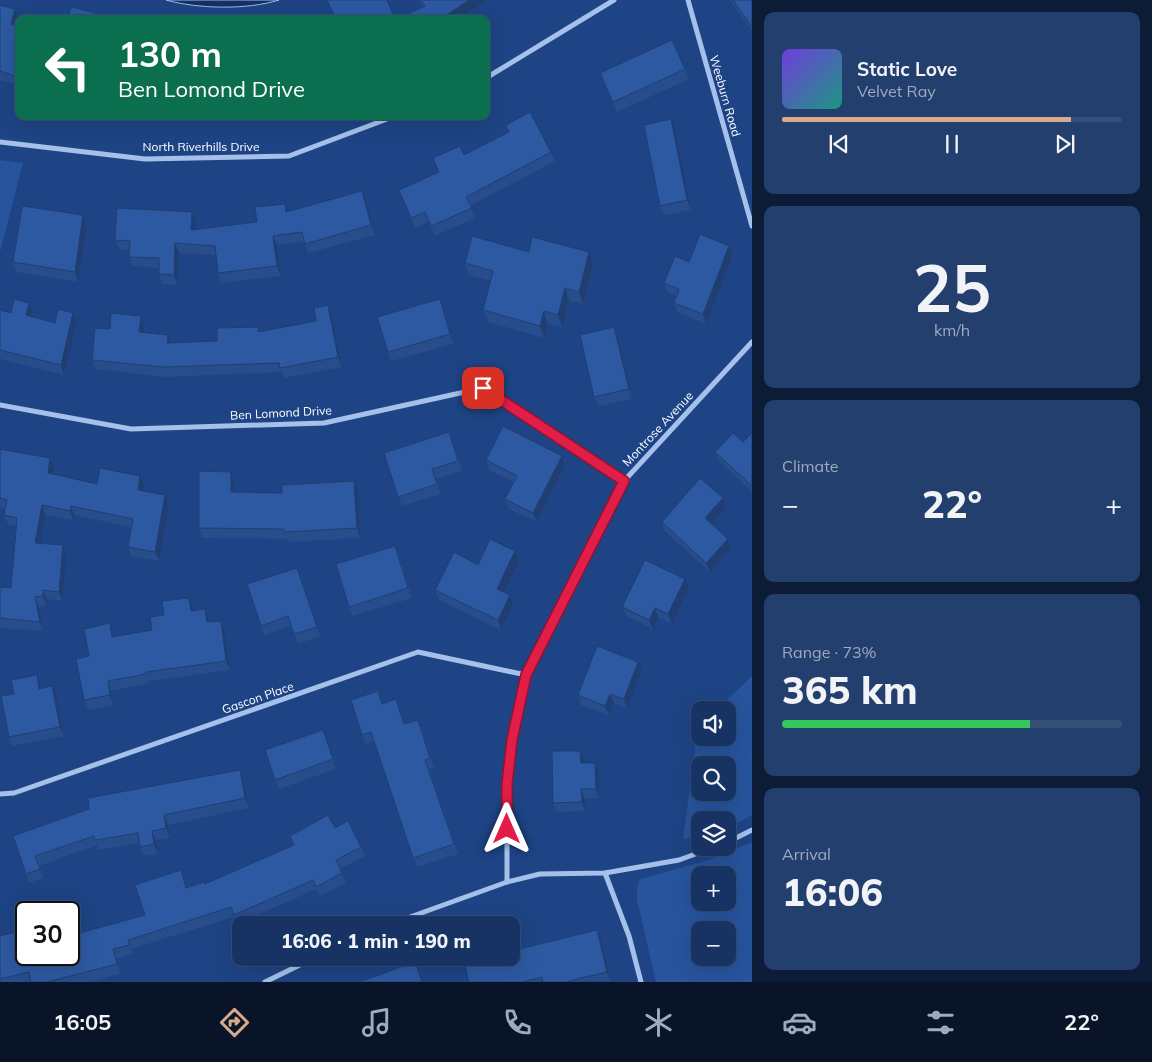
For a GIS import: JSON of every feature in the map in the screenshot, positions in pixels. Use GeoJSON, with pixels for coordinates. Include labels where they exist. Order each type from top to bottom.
{"type":"FeatureCollection","features":[{"type":"Feature","properties":{"kind":"street"},"geometry":{"type":"LineString","coordinates":[[490,76],[614,0]]}},
{"type":"Feature","properties":{"kind":"street","name":"Weeburn Road"},"geometry":{"type":"LineString","coordinates":[[688,0],[752,226]]}},
{"type":"Feature","properties":{"kind":"street","name":"North Riverhills Drive"},"geometry":{"type":"LineString","coordinates":[[0,142],[144,159],[289,156],[384,120]]}},
{"type":"Feature","properties":{"kind":"street","name":"Montrose Avenue"},"geometry":{"type":"LineString","coordinates":[[507,882],[507,784],[512,740],[526,675],[624,481],[752,342]]}},
{"type":"Feature","properties":{"kind":"street","name":"Ben Lomond Drive"},"geometry":{"type":"LineString","coordinates":[[0,404],[131,429],[314,424],[483,388],[624,481]]}},
{"type":"Feature","properties":{"kind":"street","name":"Gascon Place"},"geometry":{"type":"LineString","coordinates":[[0,794],[14,793],[418,652],[526,675]]}},
{"type":"Feature","properties":{"kind":"street"},"geometry":{"type":"LineString","coordinates":[[736,838],[752,830]]}},
{"type":"Feature","properties":{"kind":"street"},"geometry":{"type":"LineString","coordinates":[[413,916],[507,882],[540,874],[605,873],[679,860],[691,856]]}},
{"type":"Feature","properties":{"kind":"street"},"geometry":{"type":"LineString","coordinates":[[605,873],[628,936],[641,982]]}},
{"type":"Feature","properties":{"kind":"street"},"geometry":{"type":"LineString","coordinates":[[265,982],[298,966]]}},
{"type":"Feature","properties":{"kind":"shaded area"},"geometry":{"type":"Polygon","coordinates":[[[166,0],[279,0],[238,7],[207,7],[166,0]]]}},
{"type":"Feature","properties":{"kind":"shaded area"},"geometry":{"type":"Polygon","coordinates":[[[0,160],[23,163],[0,252],[0,160]]]}},
{"type":"Feature","properties":{"kind":"shaded area"},"geometry":{"type":"Polygon","coordinates":[[[752,676],[752,815],[736,824],[736,811],[691,811],[691,838],[683,839],[691,780],[691,801],[736,801],[736,756],[694,756],[696,746],[736,746],[736,701],[726,701],[752,676]]]}},
{"type":"Feature","properties":{"kind":"shaded area"},"geometry":{"type":"Polygon","coordinates":[[[752,842],[752,982],[656,982],[637,900],[637,887],[640,879],[719,856],[736,856],[736,849],[752,842]]]}},
{"type":"Feature","properties":{"kind":"building"},"geometry":{"type":"Polygon","coordinates":[[[327,0],[387,0],[393,15],[334,15],[327,0]]]}},
{"type":"Feature","properties":{"kind":"building"},"geometry":{"type":"Polygon","coordinates":[[[420,0],[469,0],[447,15],[406,15],[425,6],[420,0]]]}},
{"type":"Feature","properties":{"kind":"building"},"geometry":{"type":"Polygon","coordinates":[[[733,0],[752,0],[752,27],[733,0]]]}},
{"type":"Feature","properties":{"kind":"building"},"geometry":{"type":"Polygon","coordinates":[[[0,5],[15,9],[11,24],[15,26],[15,76],[0,71],[0,5]]]}},
{"type":"Feature","properties":{"kind":"building"},"geometry":{"type":"Polygon","coordinates":[[[71,7],[104,15],[69,15],[71,7]]]}},
{"type":"Feature","properties":{"kind":"building"},"geometry":{"type":"Polygon","coordinates":[[[672,40],[685,69],[613,102],[600,73],[672,40]]]}},
{"type":"Feature","properties":{"kind":"building"},"geometry":{"type":"Polygon","coordinates":[[[530,112],[551,152],[466,197],[472,208],[431,226],[425,212],[411,218],[399,190],[439,172],[433,158],[460,146],[464,155],[509,132],[506,125],[530,112]]]}},
{"type":"Feature","properties":{"kind":"building"},"geometry":{"type":"Polygon","coordinates":[[[671,119],[687,200],[660,206],[644,125],[671,119]]]}},
{"type":"Feature","properties":{"kind":"building"},"geometry":{"type":"Polygon","coordinates":[[[362,191],[371,225],[305,244],[302,232],[273,236],[277,266],[218,273],[215,246],[175,243],[174,275],[159,274],[159,258],[129,257],[130,241],[115,240],[117,208],[192,212],[191,230],[257,222],[255,207],[285,204],[286,212],[362,191]]]}},
{"type":"Feature","properties":{"kind":"building"},"geometry":{"type":"Polygon","coordinates":[[[22,206],[83,215],[75,272],[13,262],[22,206]]]}},
{"type":"Feature","properties":{"kind":"building"},"geometry":{"type":"Polygon","coordinates":[[[700,234],[729,246],[703,314],[674,303],[679,289],[664,283],[675,256],[689,262],[700,234]]]}},
{"type":"Feature","properties":{"kind":"building"},"geometry":{"type":"Polygon","coordinates":[[[472,236],[529,252],[532,237],[589,252],[579,292],[565,288],[558,315],[544,311],[540,326],[483,310],[493,271],[465,263],[472,236]]]}},
{"type":"Feature","properties":{"kind":"building"},"geometry":{"type":"Polygon","coordinates":[[[14,299],[29,303],[26,315],[55,323],[58,309],[73,313],[61,365],[0,350],[0,310],[11,313],[14,299]]]}},
{"type":"Feature","properties":{"kind":"building"},"geometry":{"type":"Polygon","coordinates":[[[440,299],[450,334],[388,352],[377,317],[440,299]]]}},
{"type":"Feature","properties":{"kind":"building"},"geometry":{"type":"Polygon","coordinates":[[[328,305],[338,357],[280,368],[279,363],[163,367],[92,360],[95,328],[110,329],[111,313],[141,316],[139,332],[168,335],[167,343],[217,341],[217,328],[258,327],[258,332],[316,321],[314,308],[328,305]]]}},
{"type":"Feature","properties":{"kind":"building"},"geometry":{"type":"Polygon","coordinates":[[[614,327],[629,389],[594,397],[580,335],[614,327]]]}},
{"type":"Feature","properties":{"kind":"building"},"geometry":{"type":"Polygon","coordinates":[[[503,426],[562,456],[533,513],[505,499],[517,476],[486,460],[503,426]]]}},
{"type":"Feature","properties":{"kind":"building"},"geometry":{"type":"Polygon","coordinates":[[[449,432],[458,461],[432,469],[437,484],[398,497],[384,453],[449,432]]]}},
{"type":"Feature","properties":{"kind":"building"},"geometry":{"type":"Polygon","coordinates":[[[733,433],[743,442],[752,433],[752,486],[715,452],[733,433]]]}},
{"type":"Feature","properties":{"kind":"building"},"geometry":{"type":"Polygon","coordinates":[[[0,449],[50,458],[48,473],[97,484],[100,468],[140,476],[138,490],[165,495],[155,552],[128,547],[133,519],[71,506],[70,511],[42,505],[35,543],[63,545],[59,592],[43,590],[43,596],[35,597],[40,622],[0,618],[0,587],[11,588],[17,518],[4,515],[7,500],[0,498],[0,449]]]}},
{"type":"Feature","properties":{"kind":"building"},"geometry":{"type":"Polygon","coordinates":[[[199,471],[231,472],[231,492],[282,493],[282,485],[354,481],[357,528],[284,532],[284,529],[199,528],[199,471]]]}},
{"type":"Feature","properties":{"kind":"building"},"geometry":{"type":"Polygon","coordinates":[[[700,478],[723,498],[705,518],[728,539],[706,563],[662,522],[700,478]]]}},
{"type":"Feature","properties":{"kind":"building"},"geometry":{"type":"Polygon","coordinates":[[[490,539],[515,551],[497,589],[510,595],[498,620],[435,590],[454,552],[478,565],[490,539]]]}},
{"type":"Feature","properties":{"kind":"building"},"geometry":{"type":"Polygon","coordinates":[[[395,546],[408,588],[349,607],[336,564],[395,546]]]}},
{"type":"Feature","properties":{"kind":"building"},"geometry":{"type":"Polygon","coordinates":[[[645,560],[685,579],[668,614],[655,608],[649,620],[622,607],[645,560]]]}},
{"type":"Feature","properties":{"kind":"building"},"geometry":{"type":"Polygon","coordinates":[[[297,568],[317,627],[294,634],[288,616],[261,626],[247,584],[297,568]]]}},
{"type":"Feature","properties":{"kind":"building"},"geometry":{"type":"Polygon","coordinates":[[[189,598],[191,611],[205,609],[207,622],[221,621],[226,661],[146,672],[146,674],[108,681],[110,695],[84,700],[76,659],[89,656],[84,629],[110,623],[112,637],[152,630],[150,617],[164,615],[162,601],[189,598]]]}},
{"type":"Feature","properties":{"kind":"building"},"geometry":{"type":"Polygon","coordinates":[[[597,646],[638,662],[624,699],[610,694],[605,706],[578,695],[597,646]]]}},
{"type":"Feature","properties":{"kind":"building"},"geometry":{"type":"Polygon","coordinates":[[[37,675],[39,689],[52,686],[60,727],[9,737],[1,696],[14,694],[11,680],[37,675]]]}},
{"type":"Feature","properties":{"kind":"building"},"geometry":{"type":"Polygon","coordinates":[[[378,691],[382,704],[396,699],[404,724],[418,720],[430,758],[425,760],[454,844],[413,858],[371,732],[362,735],[351,700],[378,691]]]}},
{"type":"Feature","properties":{"kind":"building"},"geometry":{"type":"Polygon","coordinates":[[[323,730],[333,759],[275,780],[265,750],[323,730]]]}},
{"type":"Feature","properties":{"kind":"building"},"geometry":{"type":"Polygon","coordinates":[[[552,751],[580,751],[581,763],[595,763],[596,789],[581,789],[582,802],[553,803],[552,751]]]}},
{"type":"Feature","properties":{"kind":"building"},"geometry":{"type":"Polygon","coordinates":[[[240,770],[245,798],[164,815],[166,828],[152,831],[154,844],[140,847],[138,833],[95,840],[94,836],[35,856],[40,869],[26,874],[13,836],[89,809],[88,798],[240,770]]]}},
{"type":"Feature","properties":{"kind":"building"},"geometry":{"type":"Polygon","coordinates":[[[328,815],[335,828],[348,821],[361,847],[336,860],[342,873],[316,887],[313,880],[234,915],[231,907],[128,940],[129,945],[113,949],[117,964],[47,982],[31,982],[29,972],[0,979],[0,936],[15,932],[15,966],[80,966],[80,933],[145,915],[135,885],[181,870],[186,888],[204,882],[205,884],[294,845],[290,836],[328,815]]]}},
{"type":"Feature","properties":{"kind":"building"},"geometry":{"type":"Polygon","coordinates":[[[597,930],[607,972],[565,982],[543,982],[542,977],[522,982],[469,982],[465,966],[520,966],[520,949],[597,930]]]}},
{"type":"Feature","properties":{"kind":"building"},"geometry":{"type":"Polygon","coordinates":[[[404,966],[416,966],[422,982],[362,982],[404,966]]]}},
{"type":"Feature","properties":{"kind":"route"},"geometry":{"type":"LineString","coordinates":[[483,388],[624,481],[526,675],[512,740],[507,784],[507,829]]}}]}
